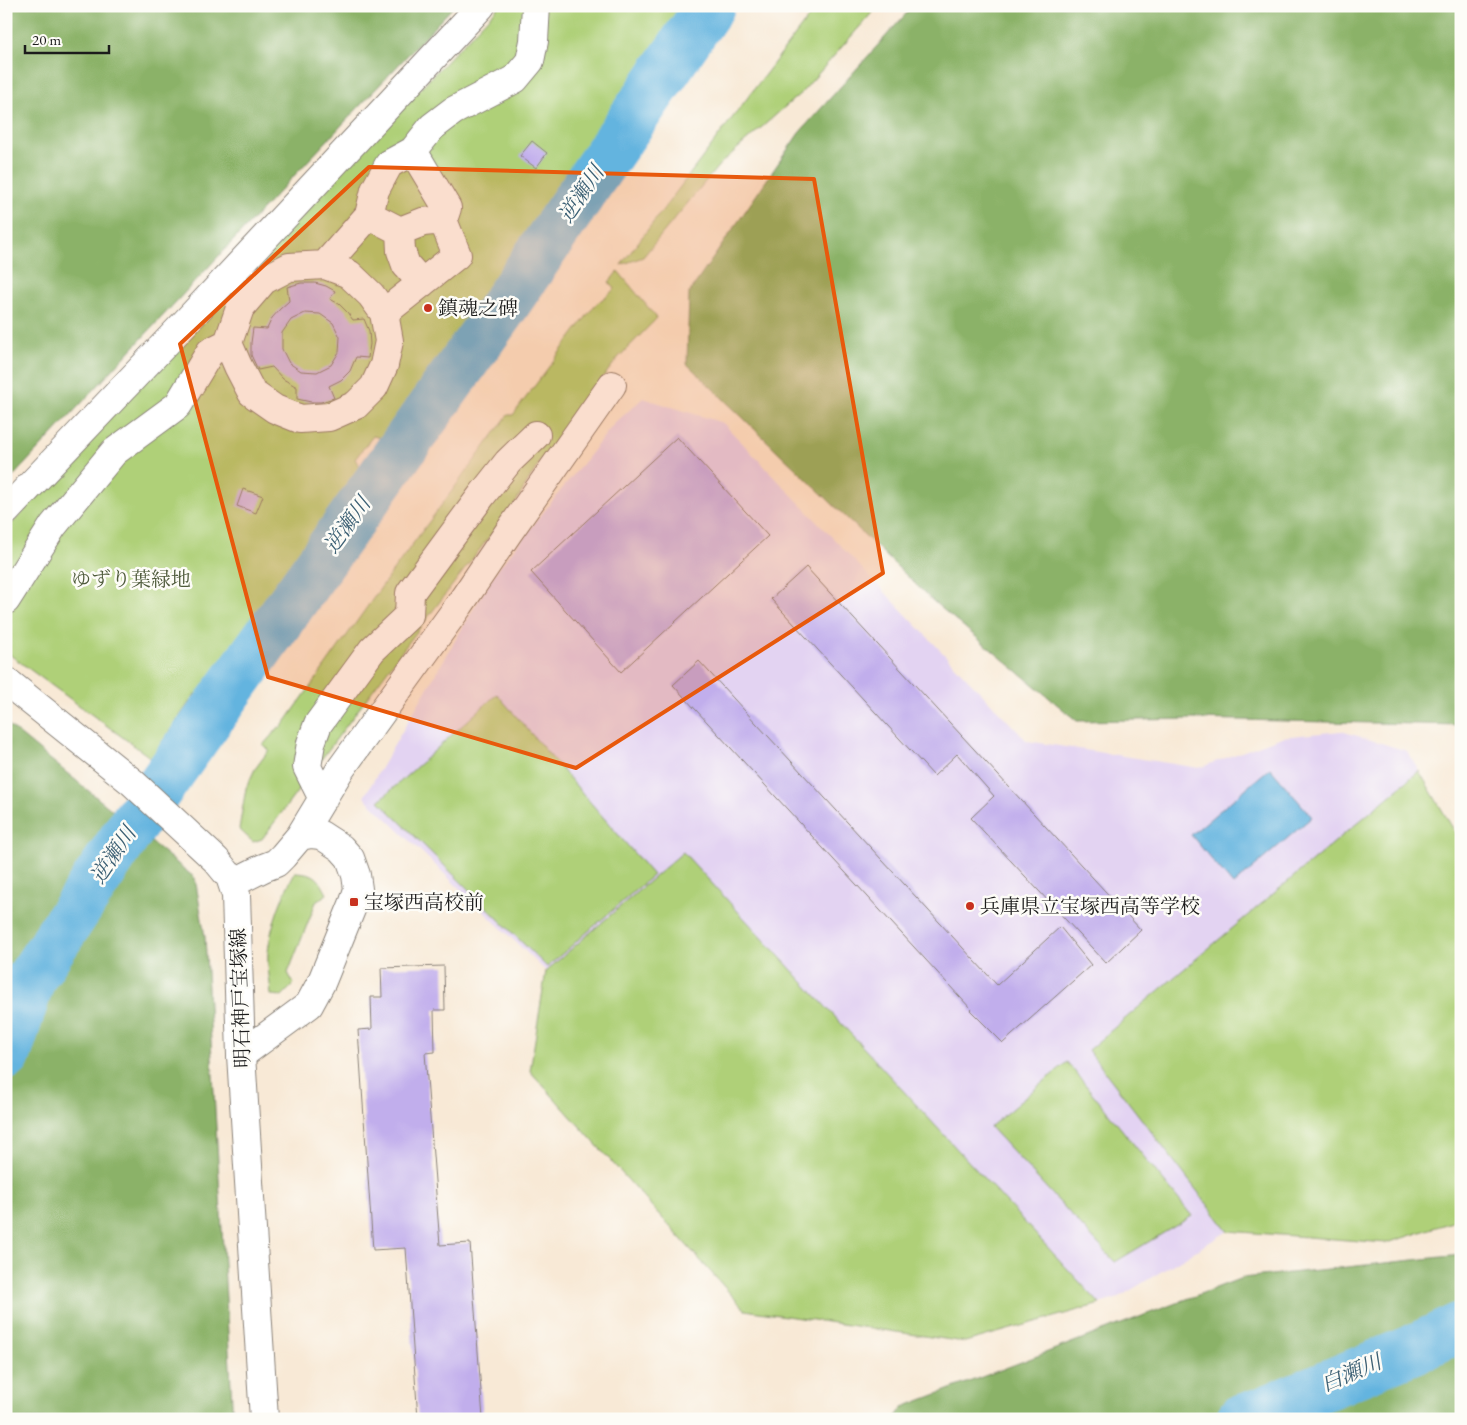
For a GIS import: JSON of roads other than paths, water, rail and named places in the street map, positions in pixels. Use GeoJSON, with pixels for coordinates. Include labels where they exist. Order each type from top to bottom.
{"type":"FeatureCollection","features":[{"type":"Feature","properties":{"kind":"street"},"geometry":{"type":"LineString","coordinates":[[6,511],[184,324],[481,6]]}},
{"type":"Feature","properties":{"kind":"street"},"geometry":{"type":"LineString","coordinates":[[325,265],[369,216],[375,190],[388,164],[413,151],[432,127],[453,111],[515,79],[530,61],[534,41],[536,6]]}},
{"type":"Feature","properties":{"kind":"street"},"geometry":{"type":"LineString","coordinates":[[384,312],[457,255],[443,220],[447,208],[413,151]]}},
{"type":"Feature","properties":{"kind":"street"},"geometry":{"type":"LineString","coordinates":[[369,216],[400,231],[423,222],[443,220]]}},
{"type":"Feature","properties":{"kind":"street"},"geometry":{"type":"LineString","coordinates":[[400,231],[402,251],[406,265],[422,284]]}},
{"type":"Feature","properties":{"kind":"street"},"geometry":{"type":"LineString","coordinates":[[6,600],[53,526],[114,452],[178,405],[219,348],[240,308],[264,280],[289,268],[325,265],[349,274],[371,295],[384,312],[389,341],[384,365],[374,387],[356,405],[329,417],[300,420],[275,409],[252,394],[238,366],[219,348],[184,324]]}},
{"type":"Feature","properties":{"kind":"street"},"geometry":{"type":"LineString","coordinates":[[233,883],[276,863],[300,836],[340,770],[460,604],[508,532],[612,386]]}},
{"type":"Feature","properties":{"kind":"street"},"geometry":{"type":"LineString","coordinates":[[323,799],[308,767],[311,743],[318,724],[372,650],[409,615],[410,593],[508,462],[536,435]]}},
{"type":"Feature","properties":{"kind":"street","name":"明石神戸宝塚線"},"geometry":{"type":"LineString","coordinates":[[6,680],[132,782],[216,860],[233,883],[236,895],[241,1055],[264,1419]]}},
{"type":"Feature","properties":{"kind":"street"},"geometry":{"type":"LineString","coordinates":[[241,1055],[309,1005],[322,981],[358,888],[350,858],[341,848],[321,835],[300,836]]}},
{"type":"Feature","properties":{"kind":"water"},"geometry":{"type":"Polygon","coordinates":[[[1270,768],[1312,817],[1233,885],[1191,835],[1270,768]]]}},
{"type":"Feature","properties":{"kind":"waterway","name":"逆瀬川"},"geometry":{"type":"LineString","coordinates":[[6,1055],[31,978],[132,826],[504,306],[710,6]]}},
{"type":"Feature","properties":{"kind":"waterway","name":"白瀬川"},"geometry":{"type":"LineString","coordinates":[[1241,1419],[1260,1413],[1416,1348],[1461,1327]]}},
{"type":"Feature","properties":{"kind":"place","name":"鎮魂之碑"},"geometry":{"type":"Point","coordinates":[428,308]}},
{"type":"Feature","properties":{"kind":"place","name":"宝塚西高校前"},"geometry":{"type":"Point","coordinates":[354,902]}},
{"type":"Feature","properties":{"kind":"place","name":"兵庫県立宝塚西高等学校"},"geometry":{"type":"Point","coordinates":[970,906]}},
{"type":"Feature","properties":{"kind":"park label","name":"ゆずり葉緑地"},"geometry":{"type":"Point","coordinates":[131,579]}}]}
